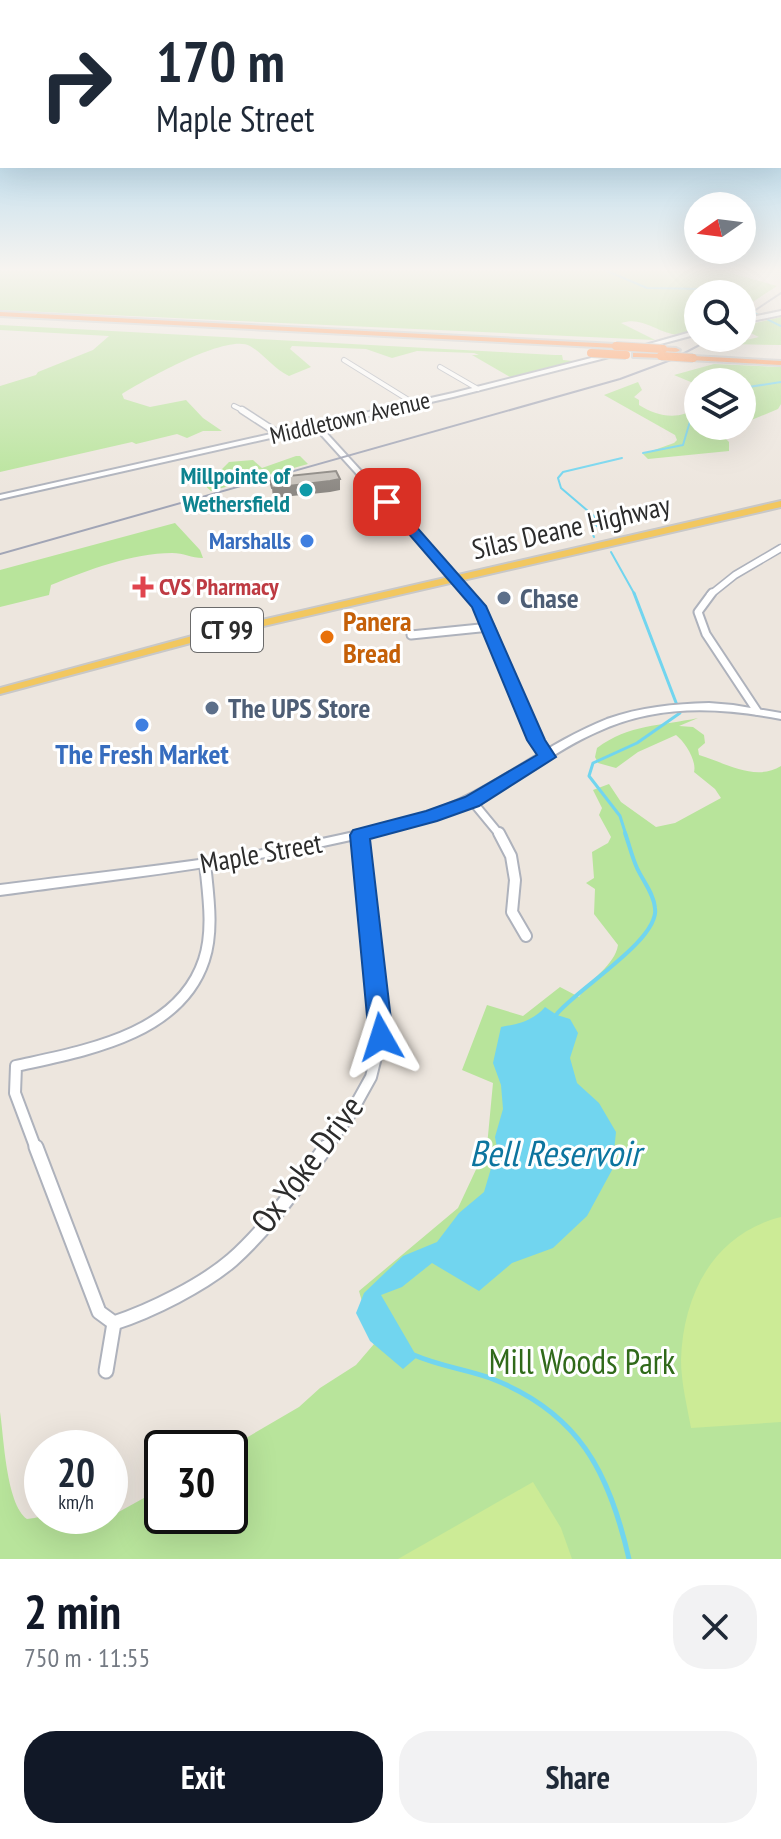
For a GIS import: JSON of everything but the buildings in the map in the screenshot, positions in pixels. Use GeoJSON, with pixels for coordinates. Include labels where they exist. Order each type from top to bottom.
{"type":"FeatureCollection","features":[{"type":"Feature","properties":{"kind":"highway"},"geometry":{"type":"LineString","coordinates":[[420,344],[636,355],[676,350],[781,355]]}},
{"type":"Feature","properties":{"kind":"highway"},"geometry":{"type":"LineString","coordinates":[[573,344],[616,346],[693,358],[781,363]]}},
{"type":"Feature","properties":{"kind":"main road","name":"Silas Deane Highway"},"geometry":{"type":"LineString","coordinates":[[0,691],[196,638],[781,504]]}},
{"type":"Feature","properties":{"kind":"main road","name":"Maple Street"},"geometry":{"type":"LineString","coordinates":[[0,890],[205,863],[359,835],[430,817],[472,801],[611,721],[633,714],[677,707],[757,711],[781,716]]}},
{"type":"Feature","properties":{"kind":"street","name":"Middletown Avenue"},"geometry":{"type":"LineString","coordinates":[[0,497],[415,404],[653,344]]}},
{"type":"Feature","properties":{"kind":"street"},"geometry":{"type":"LineString","coordinates":[[344,360],[415,404]]}},
{"type":"Feature","properties":{"kind":"street"},"geometry":{"type":"LineString","coordinates":[[440,367],[478,389]]}},
{"type":"Feature","properties":{"kind":"street"},"geometry":{"type":"LineString","coordinates":[[234,406],[257,417],[279,434]]}},
{"type":"Feature","properties":{"kind":"street"},"geometry":{"type":"LineString","coordinates":[[317,426],[479,606],[536,740],[547,757]]}},
{"type":"Feature","properties":{"kind":"street"},"geometry":{"type":"LineString","coordinates":[[757,711],[706,634],[698,612],[703,600],[713,591],[781,548]]}},
{"type":"Feature","properties":{"kind":"street"},"geometry":{"type":"LineString","coordinates":[[411,635],[490,627]]}},
{"type":"Feature","properties":{"kind":"street"},"geometry":{"type":"LineString","coordinates":[[472,801],[498,831],[511,856],[515,880],[512,912],[526,936]]}},
{"type":"Feature","properties":{"kind":"street","name":"Ox Yoke Drive"},"geometry":{"type":"LineString","coordinates":[[114,1323],[150,1311],[231,1261],[281,1208],[351,1113],[371,1077],[381,1037],[359,835]]}},
{"type":"Feature","properties":{"kind":"street"},"geometry":{"type":"LineString","coordinates":[[106,1371],[114,1323],[99,1312],[15,1093],[16,1066],[106,1045],[147,1026],[185,998],[204,962],[210,912],[205,863]]}},
{"type":"Feature","properties":{"kind":"green space"},"geometry":{"type":"Polygon","coordinates":[[[100,344],[351,344],[562,355],[563,360],[573,361],[510,377],[472,355],[479,355],[474,353],[417,351],[392,358],[366,349],[292,346],[290,349],[311,367],[289,376],[250,346],[223,346],[185,360],[122,394],[124,399],[150,407],[186,400],[203,418],[222,431],[203,431],[187,438],[177,434],[136,444],[132,442],[0,472],[0,386],[36,375],[93,350],[100,344]]]}},
{"type":"Feature","properties":{"kind":"green space"},"geometry":{"type":"Polygon","coordinates":[[[714,364],[781,367],[781,404],[778,409],[756,418],[756,368],[699,368],[714,364]]]}},
{"type":"Feature","properties":{"kind":"green space"},"geometry":{"type":"Polygon","coordinates":[[[638,382],[642,390],[634,397],[639,400],[639,405],[661,415],[684,414],[684,440],[727,440],[729,451],[648,459],[643,454],[674,443],[677,440],[675,435],[604,395],[638,382]]]}},
{"type":"Feature","properties":{"kind":"green space"},"geometry":{"type":"Polygon","coordinates":[[[296,456],[308,464],[211,491],[200,481],[219,472],[229,462],[253,460],[262,468],[296,456]]]}},
{"type":"Feature","properties":{"kind":"green space"},"geometry":{"type":"Polygon","coordinates":[[[175,523],[200,550],[203,558],[172,553],[126,559],[51,585],[49,595],[0,607],[0,570],[175,523]]]}},
{"type":"Feature","properties":{"kind":"green space","name":"Mill Woods Park"},"geometry":{"type":"Polygon","coordinates":[[[698,718],[679,726],[693,727],[704,735],[705,743],[698,749],[699,755],[751,772],[781,766],[781,1559],[0,1559],[0,1412],[10,1485],[24,1516],[24,1534],[128,1534],[128,1507],[144,1498],[144,1534],[248,1534],[248,1437],[299,1407],[320,1388],[356,1365],[374,1344],[359,1291],[458,1208],[487,1146],[493,1083],[462,1070],[487,1005],[523,1016],[560,987],[579,997],[616,952],[618,945],[594,914],[595,889],[586,883],[594,878],[592,852],[608,843],[611,837],[599,815],[602,808],[593,790],[609,784],[621,802],[656,827],[675,823],[721,798],[694,772],[690,752],[676,735],[638,752],[616,768],[598,763],[595,757],[597,748],[621,734],[698,718]]]}},
{"type":"Feature","properties":{"kind":"green space"},"geometry":{"type":"Polygon","coordinates":[[[781,1217],[781,1422],[691,1428],[681,1360],[688,1312],[696,1290],[720,1252],[737,1237],[781,1217]]]}},
{"type":"Feature","properties":{"kind":"green space"},"geometry":{"type":"Polygon","coordinates":[[[533,1482],[561,1528],[572,1559],[398,1559],[533,1482]]]}},
{"type":"Feature","properties":{"kind":"water","name":"Bell Reservoir"},"geometry":{"type":"Polygon","coordinates":[[[545,1007],[570,1019],[578,1033],[570,1058],[577,1083],[599,1103],[616,1132],[612,1170],[587,1216],[553,1248],[512,1263],[479,1291],[432,1263],[402,1287],[381,1295],[417,1357],[403,1369],[370,1341],[356,1313],[364,1293],[388,1270],[403,1256],[437,1242],[459,1213],[484,1192],[497,1148],[495,1137],[503,1109],[501,1085],[493,1063],[501,1027],[530,1019],[545,1007]]]}},
{"type":"Feature","properties":{"kind":"waterway"},"geometry":{"type":"LineString","coordinates":[[756,386],[781,382]]}},
{"type":"Feature","properties":{"kind":"waterway"},"geometry":{"type":"LineString","coordinates":[[643,453],[683,445],[684,440]]}},
{"type":"Feature","properties":{"kind":"waterway"},"geometry":{"type":"LineString","coordinates":[[594,537],[590,529],[602,523],[561,488],[558,478],[563,472],[622,458]]}},
{"type":"Feature","properties":{"kind":"waterway"},"geometry":{"type":"LineString","coordinates":[[611,552],[634,594]]}},
{"type":"Feature","properties":{"kind":"waterway"},"geometry":{"type":"LineString","coordinates":[[626,835],[620,816],[589,776],[593,763],[637,743],[680,713],[634,594]]}},
{"type":"Feature","properties":{"kind":"waterway"},"geometry":{"type":"LineString","coordinates":[[556,1015],[631,949],[653,921],[653,898],[637,868],[625,833]]}},
{"type":"Feature","properties":{"kind":"waterway"},"geometry":{"type":"LineString","coordinates":[[414,1355],[490,1378],[521,1392],[568,1427],[600,1472],[629,1559]]}},
{"type":"Feature","properties":{"kind":"railway"},"geometry":{"type":"LineString","coordinates":[[0,554],[620,379],[686,352]]}},
{"type":"Feature","properties":{"kind":"place","name":"Millpointe of Wethersfield"},"geometry":{"type":"Point","coordinates":[306,490]}},
{"type":"Feature","properties":{"kind":"place","name":"Marshalls"},"geometry":{"type":"Point","coordinates":[307,541]}},
{"type":"Feature","properties":{"kind":"place","name":"CVS Pharmacy"},"geometry":{"type":"Point","coordinates":[143,587]}},
{"type":"Feature","properties":{"kind":"place","name":"Chase"},"geometry":{"type":"Point","coordinates":[504,598]}},
{"type":"Feature","properties":{"kind":"place","name":"Panera Bread"},"geometry":{"type":"Point","coordinates":[327,637]}},
{"type":"Feature","properties":{"kind":"place","name":"The UPS Store"},"geometry":{"type":"Point","coordinates":[212,708]}},
{"type":"Feature","properties":{"kind":"place","name":"The Fresh Market"},"geometry":{"type":"Point","coordinates":[142,725]}},
{"type":"Feature","properties":{"kind":"route"},"geometry":{"type":"LineString","coordinates":[[381,1037],[359,835],[430,817],[472,801],[547,757],[536,740],[479,606],[387,502]]}}]}
